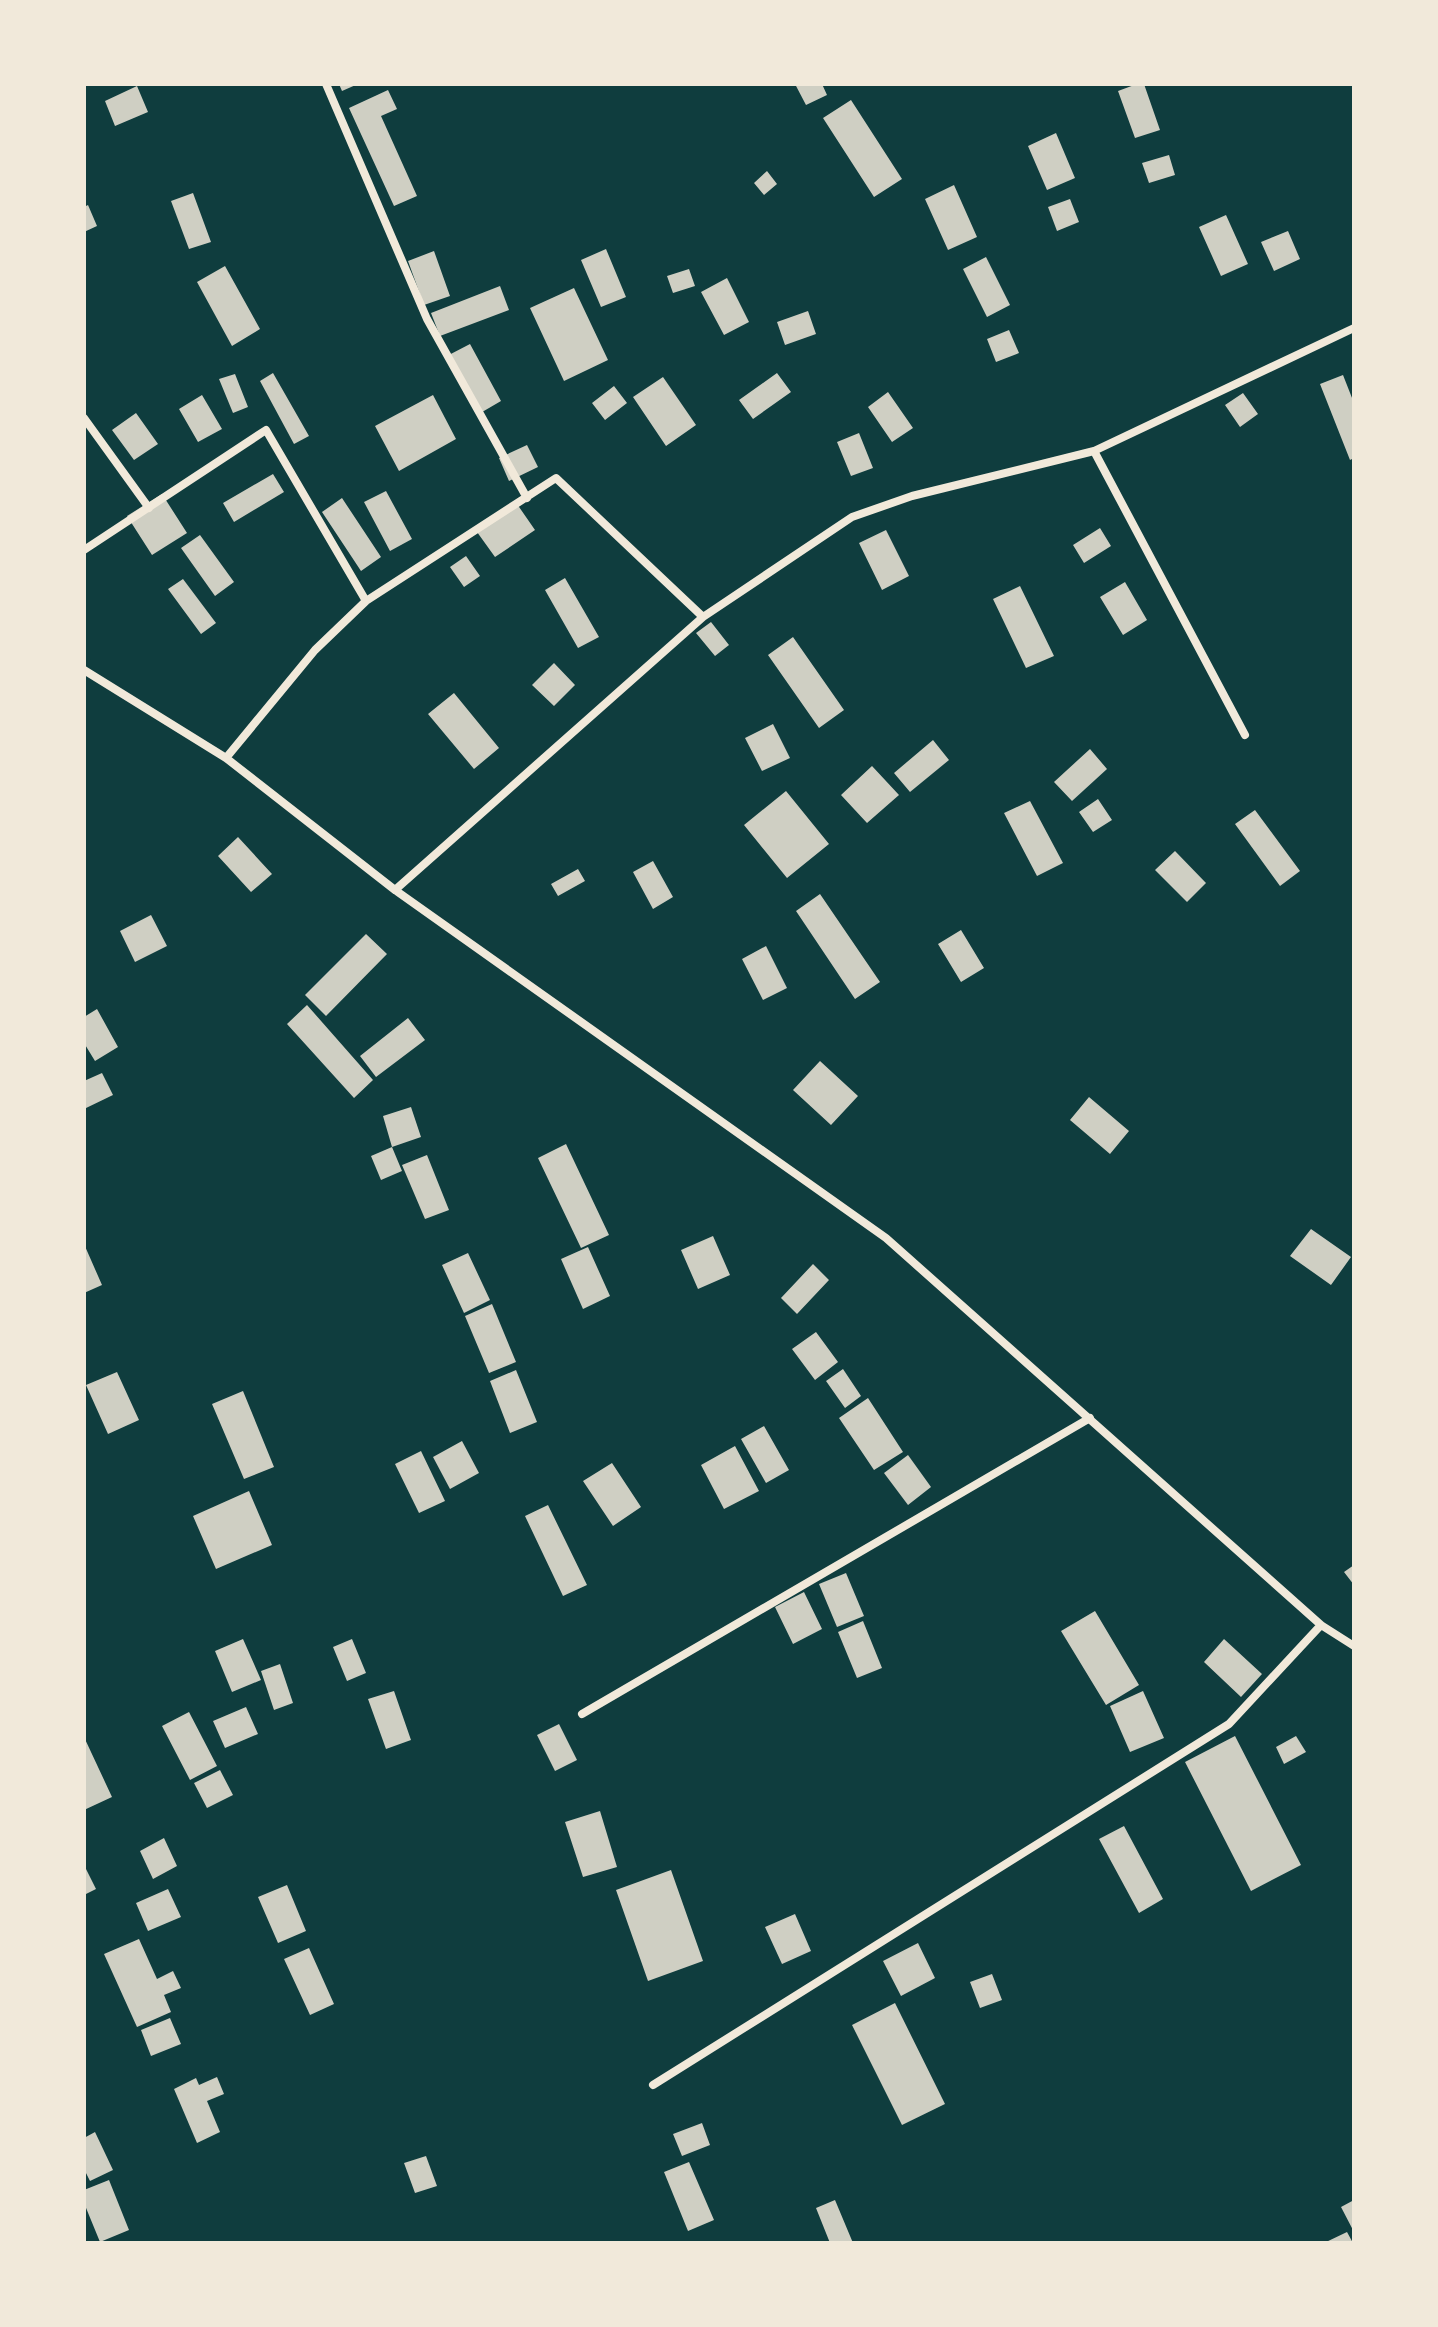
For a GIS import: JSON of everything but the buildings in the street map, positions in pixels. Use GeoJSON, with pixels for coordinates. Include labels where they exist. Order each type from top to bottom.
{"type":"FeatureCollection","features":[{"type":"Feature","properties":{"kind":"street"},"geometry":{"type":"LineString","coordinates":[[326,84],[427,319],[527,498]]}},
{"type":"Feature","properties":{"kind":"street"},"geometry":{"type":"LineString","coordinates":[[395,890],[703,617],[852,517],[912,496],[1094,451],[1354,328]]}},
{"type":"Feature","properties":{"kind":"street"},"geometry":{"type":"LineString","coordinates":[[84,418],[149,508]]}},
{"type":"Feature","properties":{"kind":"street"},"geometry":{"type":"LineString","coordinates":[[84,550],[266,430],[366,601]]}},
{"type":"Feature","properties":{"kind":"street"},"geometry":{"type":"LineString","coordinates":[[1094,451],[1245,735]]}},
{"type":"Feature","properties":{"kind":"street"},"geometry":{"type":"LineString","coordinates":[[226,758],[315,650],[366,601],[556,478],[703,617]]}},
{"type":"Feature","properties":{"kind":"street"},"geometry":{"type":"LineString","coordinates":[[84,670],[226,758],[395,890],[886,1238],[1321,1625],[1354,1646]]}},
{"type":"Feature","properties":{"kind":"street"},"geometry":{"type":"LineString","coordinates":[[582,1714],[1090,1418]]}},
{"type":"Feature","properties":{"kind":"street"},"geometry":{"type":"LineString","coordinates":[[653,2085],[1229,1724],[1321,1625]]}}]}
